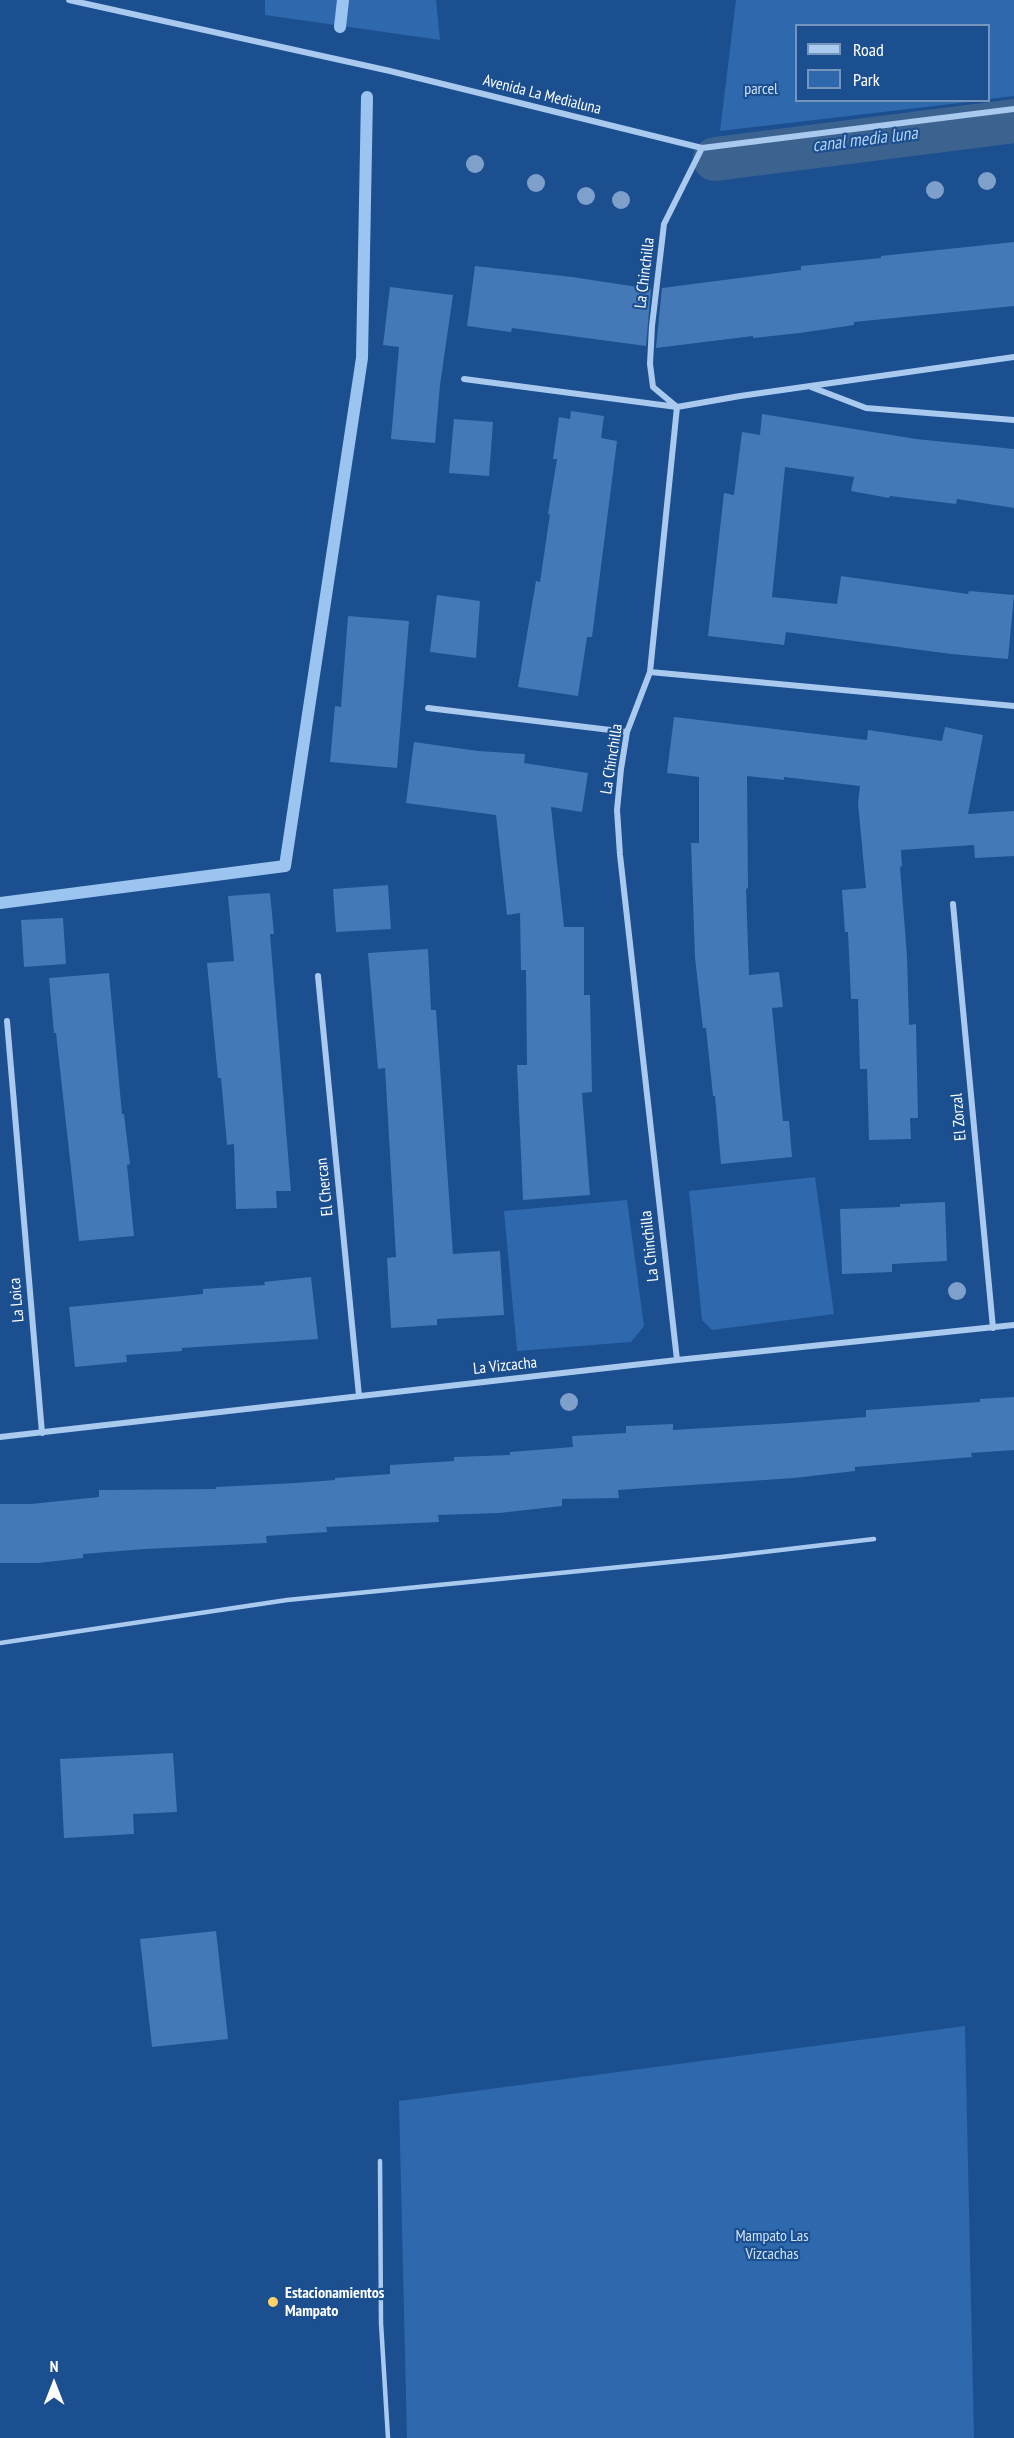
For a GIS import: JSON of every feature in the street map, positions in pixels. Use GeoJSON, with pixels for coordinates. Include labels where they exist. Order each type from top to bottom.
{"type":"FeatureCollection","features":[{"type":"Feature","properties":{"kind":"street","name":"Avenida La Medialuna"},"geometry":{"type":"LineString","coordinates":[[69,0],[390,71],[702,148],[1014,109]]}},
{"type":"Feature","properties":{"kind":"street","name":"La Chinchilla"},"geometry":{"type":"LineString","coordinates":[[677,1360],[620,855],[617,810],[627,732],[650,672],[677,407],[653,387],[650,364],[664,224],[702,148]]}},
{"type":"Feature","properties":{"kind":"street"},"geometry":{"type":"LineString","coordinates":[[464,379],[677,407],[1014,357]]}},
{"type":"Feature","properties":{"kind":"street"},"geometry":{"type":"LineString","coordinates":[[810,387],[866,408],[1014,420]]}},
{"type":"Feature","properties":{"kind":"street"},"geometry":{"type":"LineString","coordinates":[[650,672],[1014,706]]}},
{"type":"Feature","properties":{"kind":"street"},"geometry":{"type":"LineString","coordinates":[[428,708],[627,732]]}},
{"type":"Feature","properties":{"kind":"street","name":"El Zorzal"},"geometry":{"type":"LineString","coordinates":[[953,904],[993,1328]]}},
{"type":"Feature","properties":{"kind":"street","name":"El Chercan"},"geometry":{"type":"LineString","coordinates":[[318,976],[359,1396]]}},
{"type":"Feature","properties":{"kind":"street","name":"La Loica"},"geometry":{"type":"LineString","coordinates":[[7,1021],[42,1433]]}},
{"type":"Feature","properties":{"kind":"street","name":"La Vizcacha"},"geometry":{"type":"LineString","coordinates":[[0,1437],[677,1360],[1014,1325]]}},
{"type":"Feature","properties":{"kind":"lane"},"geometry":{"type":"LineString","coordinates":[[0,1643],[287,1599],[721,1557],[874,1539]]}},
{"type":"Feature","properties":{"kind":"lane"},"geometry":{"type":"LineString","coordinates":[[380,2161],[381,2323],[388,2438]]}},
{"type":"Feature","properties":{"kind":"green space"},"geometry":{"type":"Polygon","coordinates":[[[265,0],[436,0],[440,40],[265,15],[265,0]]]}},
{"type":"Feature","properties":{"kind":"green space","name":"parcel"},"geometry":{"type":"Polygon","coordinates":[[[736,0],[1014,0],[1014,96],[990,99],[990,24],[795,24],[795,102],[968,102],[720,131],[736,0]]]}},
{"type":"Feature","properties":{"kind":"green space"},"geometry":{"type":"Polygon","coordinates":[[[815,1177],[834,1314],[712,1330],[702,1320],[689,1191],[815,1177]]]}},
{"type":"Feature","properties":{"kind":"green space"},"geometry":{"type":"Polygon","coordinates":[[[627,1200],[644,1326],[631,1342],[517,1351],[504,1211],[627,1200]]]}},
{"type":"Feature","properties":{"kind":"green space","name":"Mampato Las Vizcachas"},"geometry":{"type":"Polygon","coordinates":[[[965,2026],[974,2438],[407,2438],[399,2101],[965,2026]]]}},
{"type":"Feature","properties":{"kind":"building"},"geometry":{"type":"Polygon","coordinates":[[[1014,242],[1014,306],[854,322],[854,325],[800,333],[753,338],[753,336],[656,348],[662,288],[801,270],[801,266],[1014,242]]]}},
{"type":"Feature","properties":{"kind":"building"},"geometry":{"type":"Polygon","coordinates":[[[475,266],[651,289],[646,346],[512,328],[511,332],[467,326],[475,266]]]}},
{"type":"Feature","properties":{"kind":"building"},"geometry":{"type":"Polygon","coordinates":[[[390,287],[453,295],[440,385],[435,443],[391,439],[399,347],[383,345],[390,287]]]}},
{"type":"Feature","properties":{"kind":"building"},"geometry":{"type":"Polygon","coordinates":[[[571,411],[604,416],[601,438],[617,441],[592,637],[587,637],[578,696],[518,687],[536,581],[540,582],[557,459],[553,459],[559,417],[570,419],[571,411]]]}},
{"type":"Feature","properties":{"kind":"building"},"geometry":{"type":"Polygon","coordinates":[[[762,414],[916,439],[1014,449],[1014,508],[957,499],[956,504],[890,496],[889,498],[851,491],[854,477],[785,467],[772,597],[837,604],[841,576],[968,594],[969,591],[1014,595],[1008,659],[951,654],[786,632],[784,645],[708,636],[724,493],[734,495],[742,432],[760,435],[762,414]]]}},
{"type":"Feature","properties":{"kind":"building"},"geometry":{"type":"Polygon","coordinates":[[[454,419],[493,422],[489,476],[449,473],[454,419]]]}},
{"type":"Feature","properties":{"kind":"building"},"geometry":{"type":"Polygon","coordinates":[[[437,595],[480,601],[476,658],[430,652],[437,595]]]}},
{"type":"Feature","properties":{"kind":"building"},"geometry":{"type":"Polygon","coordinates":[[[348,616],[409,621],[397,768],[330,762],[335,706],[341,707],[348,616]]]}},
{"type":"Feature","properties":{"kind":"building"},"geometry":{"type":"Polygon","coordinates":[[[674,717],[867,740],[868,730],[942,741],[945,727],[983,735],[968,814],[1014,811],[1014,856],[975,858],[974,845],[901,850],[909,1025],[916,1024],[918,1118],[910,1118],[911,1139],[869,1140],[867,1069],[860,1069],[858,999],[851,999],[848,932],[845,932],[842,890],[866,888],[858,803],[860,786],[784,777],[784,780],[747,776],[748,888],[746,889],[749,975],[779,972],[783,1007],[772,1008],[783,1121],[789,1121],[792,1157],[721,1164],[715,1096],[713,1096],[706,1028],[703,1028],[695,958],[691,843],[699,843],[699,777],[667,773],[674,717]]]}},
{"type":"Feature","properties":{"kind":"building"},"geometry":{"type":"Polygon","coordinates":[[[414,742],[478,751],[525,754],[524,763],[588,773],[582,812],[551,807],[564,927],[584,927],[584,995],[590,995],[592,1092],[582,1093],[590,1195],[523,1200],[517,1065],[527,1065],[526,970],[521,970],[520,913],[507,915],[496,815],[406,803],[414,742]]]}},
{"type":"Feature","properties":{"kind":"building"},"geometry":{"type":"Polygon","coordinates":[[[388,885],[391,929],[336,932],[333,889],[388,885]]]}},
{"type":"Feature","properties":{"kind":"building"},"geometry":{"type":"Polygon","coordinates":[[[270,893],[274,934],[270,934],[291,1191],[276,1191],[277,1208],[236,1209],[234,1144],[227,1145],[207,963],[234,961],[228,896],[270,893]]]}},
{"type":"Feature","properties":{"kind":"building"},"geometry":{"type":"Polygon","coordinates":[[[63,918],[66,964],[24,967],[21,920],[63,918]]]}},
{"type":"Feature","properties":{"kind":"building"},"geometry":{"type":"Polygon","coordinates":[[[428,949],[431,1010],[436,1010],[453,1254],[500,1251],[504,1315],[437,1319],[437,1325],[391,1328],[387,1258],[396,1257],[385,1068],[378,1069],[368,953],[428,949]]]}},
{"type":"Feature","properties":{"kind":"building"},"geometry":{"type":"Polygon","coordinates":[[[109,973],[122,1114],[124,1114],[130,1164],[127,1165],[134,1236],[79,1241],[49,978],[109,973]]]}},
{"type":"Feature","properties":{"kind":"building"},"geometry":{"type":"Polygon","coordinates":[[[945,1202],[947,1261],[892,1264],[892,1272],[842,1274],[840,1209],[900,1207],[900,1204],[945,1202]]]}},
{"type":"Feature","properties":{"kind":"building"},"geometry":{"type":"Polygon","coordinates":[[[311,1277],[318,1339],[182,1348],[182,1351],[126,1355],[127,1362],[75,1367],[69,1307],[203,1294],[203,1289],[265,1285],[264,1282],[311,1277]]]}},
{"type":"Feature","properties":{"kind":"building"},"geometry":{"type":"Polygon","coordinates":[[[1014,1397],[1014,1450],[971,1453],[972,1457],[855,1467],[855,1471],[794,1478],[618,1490],[619,1498],[562,1499],[562,1506],[499,1513],[438,1515],[439,1522],[326,1527],[327,1532],[266,1536],[267,1543],[145,1549],[83,1554],[83,1558],[38,1563],[0,1563],[0,1504],[31,1504],[99,1497],[99,1490],[216,1489],[216,1487],[296,1483],[390,1474],[390,1465],[454,1461],[454,1457],[510,1455],[510,1452],[573,1447],[572,1436],[626,1433],[626,1426],[673,1424],[673,1430],[790,1423],[866,1417],[866,1410],[980,1402],[980,1399],[1014,1397]]]}},
{"type":"Feature","properties":{"kind":"building"},"geometry":{"type":"Polygon","coordinates":[[[173,1753],[177,1812],[133,1814],[134,1834],[64,1838],[60,1759],[173,1753]]]}},
{"type":"Feature","properties":{"kind":"building"},"geometry":{"type":"Polygon","coordinates":[[[216,1931],[228,2039],[152,2047],[140,1939],[216,1931]]]}},
{"type":"Feature","properties":{"kind":"waterway"},"geometry":{"type":"LineString","coordinates":[[340,27],[343,0]]}},
{"type":"Feature","properties":{"kind":"waterway"},"geometry":{"type":"LineString","coordinates":[[0,903],[285,866],[362,358],[367,97]]}},
{"type":"Feature","properties":{"kind":"waterway","name":"canal media luna"},"geometry":{"type":"LineString","coordinates":[[715,159],[1014,121]]}},
{"type":"Feature","properties":{"kind":"place","name":"Estacionamientos Mampato"},"geometry":{"type":"Point","coordinates":[273,2302]}}]}
